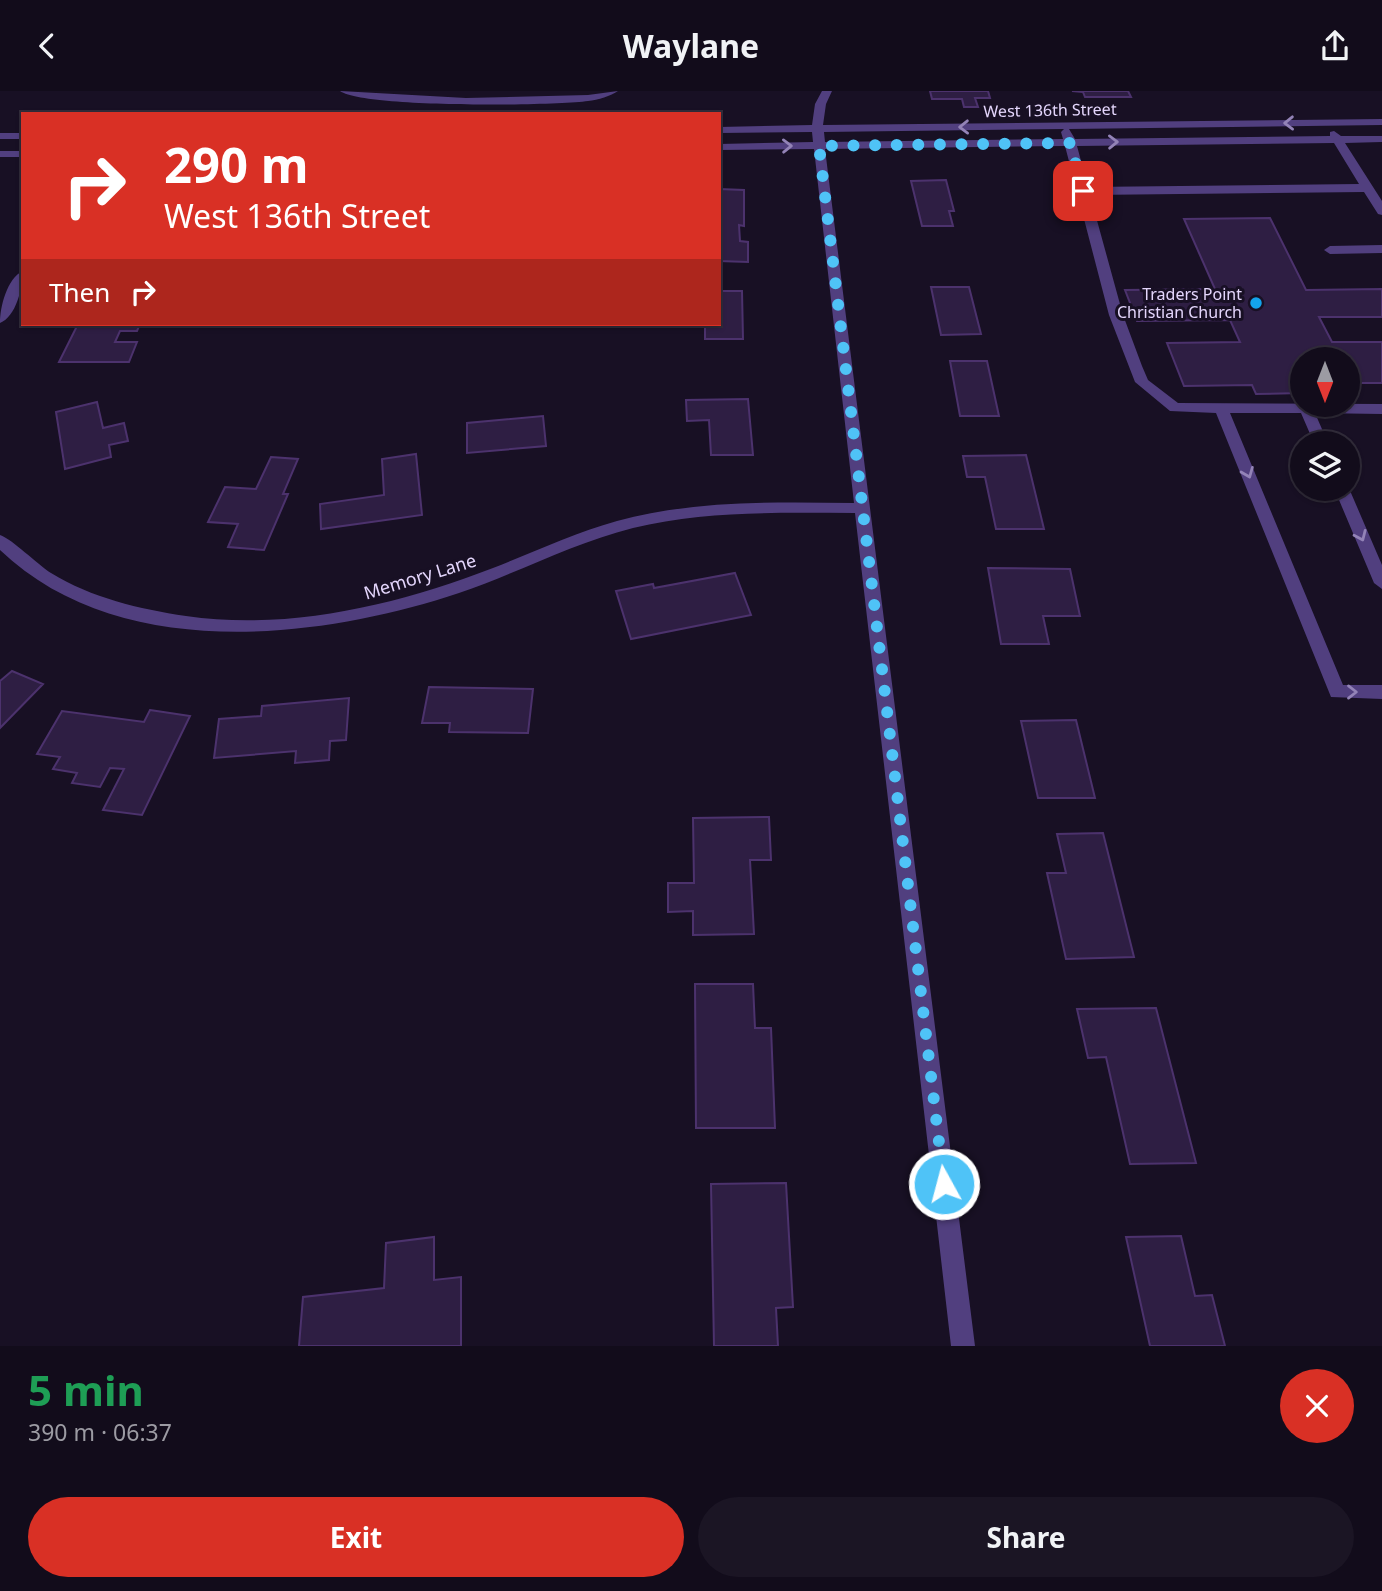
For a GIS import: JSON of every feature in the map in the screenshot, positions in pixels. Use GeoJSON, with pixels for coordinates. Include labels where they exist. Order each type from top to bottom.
{"type":"FeatureCollection","features":[{"type":"Feature","properties":{"kind":"street"},"geometry":{"type":"LineString","coordinates":[[345,91],[377,98],[419,100],[588,98],[613,91]]}},
{"type":"Feature","properties":{"kind":"street"},"geometry":{"type":"LineString","coordinates":[[827,91],[819,103],[819,137],[963,1346]]}},
{"type":"Feature","properties":{"kind":"street"},"geometry":{"type":"LineString","coordinates":[[1326,122],[1382,211]]}},
{"type":"Feature","properties":{"kind":"street","name":"West 136th Street"},"geometry":{"type":"LineString","coordinates":[[721,147],[819,137],[1065,126],[1382,122]]}},
{"type":"Feature","properties":{"kind":"street"},"geometry":{"type":"LineString","coordinates":[[1065,126],[1116,316],[1142,382],[1175,408],[1290,409]]}},
{"type":"Feature","properties":{"kind":"street","name":"West 136th Street"},"geometry":{"type":"LineString","coordinates":[[721,130],[819,137],[1070,143],[1382,139]]}},
{"type":"Feature","properties":{"kind":"street"},"geometry":{"type":"LineString","coordinates":[[0,137],[21,136]]}},
{"type":"Feature","properties":{"kind":"street"},"geometry":{"type":"LineString","coordinates":[[0,154],[21,154]]}},
{"type":"Feature","properties":{"kind":"street"},"geometry":{"type":"LineString","coordinates":[[1083,191],[1368,188]]}},
{"type":"Feature","properties":{"kind":"street"},"geometry":{"type":"LineString","coordinates":[[1330,250],[1382,249]]}},
{"type":"Feature","properties":{"kind":"street"},"geometry":{"type":"LineString","coordinates":[[0,319],[21,279]]}},
{"type":"Feature","properties":{"kind":"street"},"geometry":{"type":"LineString","coordinates":[[1360,409],[1382,409]]}},
{"type":"Feature","properties":{"kind":"street"},"geometry":{"type":"LineString","coordinates":[[1222,410],[1337,692],[1382,692]]}},
{"type":"Feature","properties":{"kind":"street"},"geometry":{"type":"LineString","coordinates":[[1347,501],[1382,583]]}},
{"type":"Feature","properties":{"kind":"street","name":"Memory Lane"},"geometry":{"type":"LineString","coordinates":[[0,541],[31,567],[60,585],[126,611],[207,626],[286,626],[326,622],[405,604],[494,574],[604,531],[667,515],[742,509],[863,509]]}},
{"type":"Feature","properties":{"kind":"building"},"geometry":{"type":"Polygon","coordinates":[[[930,91],[988,91],[990,98],[975,98],[978,107],[964,107],[962,99],[932,99],[930,91]]]}},
{"type":"Feature","properties":{"kind":"building"},"geometry":{"type":"Polygon","coordinates":[[[1072,91],[1128,91],[1131,97],[1085,97],[1083,92],[1072,91]]]}},
{"type":"Feature","properties":{"kind":"building"},"geometry":{"type":"Polygon","coordinates":[[[946,180],[954,211],[949,211],[953,226],[922,226],[911,181],[946,180]]]}},
{"type":"Feature","properties":{"kind":"building"},"geometry":{"type":"Polygon","coordinates":[[[721,189],[744,190],[744,226],[739,225],[740,241],[748,242],[748,262],[721,261],[721,189]]]}},
{"type":"Feature","properties":{"kind":"building","name":"Traders Point Christian Church"},"geometry":{"type":"Polygon","coordinates":[[[1270,218],[1306,290],[1382,289],[1382,317],[1319,317],[1332,342],[1382,342],[1382,383],[1360,383],[1360,347],[1290,347],[1290,393],[1256,394],[1252,385],[1184,386],[1167,343],[1240,342],[1230,320],[1137,321],[1125,290],[1215,289],[1184,219],[1270,218]]]}},
{"type":"Feature","properties":{"kind":"building"},"geometry":{"type":"Polygon","coordinates":[[[931,287],[969,287],[981,334],[941,335],[931,287]]]}},
{"type":"Feature","properties":{"kind":"building"},"geometry":{"type":"Polygon","coordinates":[[[721,291],[742,291],[743,339],[705,339],[705,326],[721,326],[721,291]]]}},
{"type":"Feature","properties":{"kind":"building"},"geometry":{"type":"Polygon","coordinates":[[[77,326],[139,326],[137,331],[120,331],[115,342],[137,342],[129,362],[59,362],[77,326]]]}},
{"type":"Feature","properties":{"kind":"building"},"geometry":{"type":"Polygon","coordinates":[[[950,361],[987,361],[999,416],[960,416],[950,361]]]}},
{"type":"Feature","properties":{"kind":"building"},"geometry":{"type":"Polygon","coordinates":[[[748,399],[753,455],[711,455],[709,420],[687,421],[686,400],[748,399]]]}},
{"type":"Feature","properties":{"kind":"building"},"geometry":{"type":"Polygon","coordinates":[[[97,402],[103,428],[124,423],[128,441],[109,445],[111,457],[65,469],[56,412],[97,402]]]}},
{"type":"Feature","properties":{"kind":"building"},"geometry":{"type":"Polygon","coordinates":[[[543,416],[546,446],[467,453],[467,423],[543,416]]]}},
{"type":"Feature","properties":{"kind":"building"},"geometry":{"type":"Polygon","coordinates":[[[416,454],[422,515],[321,529],[320,504],[384,495],[382,459],[416,454]]]}},
{"type":"Feature","properties":{"kind":"building"},"geometry":{"type":"Polygon","coordinates":[[[1026,455],[1044,529],[996,529],[985,477],[967,477],[963,456],[1026,455]]]}},
{"type":"Feature","properties":{"kind":"building"},"geometry":{"type":"Polygon","coordinates":[[[271,457],[298,459],[283,494],[288,494],[264,550],[228,547],[238,524],[208,522],[225,487],[256,489],[271,457]]]}},
{"type":"Feature","properties":{"kind":"building"},"geometry":{"type":"Polygon","coordinates":[[[988,568],[1070,569],[1080,616],[1043,616],[1049,644],[1001,644],[988,568]]]}},
{"type":"Feature","properties":{"kind":"building"},"geometry":{"type":"Polygon","coordinates":[[[735,573],[751,615],[631,639],[616,591],[653,584],[654,588],[735,573]]]}},
{"type":"Feature","properties":{"kind":"building"},"geometry":{"type":"Polygon","coordinates":[[[12,671],[43,684],[0,728],[0,681],[12,671]]]}},
{"type":"Feature","properties":{"kind":"building"},"geometry":{"type":"Polygon","coordinates":[[[429,687],[533,689],[528,733],[449,732],[450,723],[422,723],[429,687]]]}},
{"type":"Feature","properties":{"kind":"building"},"geometry":{"type":"Polygon","coordinates":[[[349,698],[346,740],[330,741],[329,760],[295,763],[296,751],[214,758],[219,719],[261,716],[262,706],[349,698]]]}},
{"type":"Feature","properties":{"kind":"building"},"geometry":{"type":"Polygon","coordinates":[[[150,710],[190,716],[142,815],[103,810],[124,769],[110,768],[100,787],[72,783],[77,773],[53,769],[60,757],[37,754],[62,711],[144,722],[150,710]]]}},
{"type":"Feature","properties":{"kind":"building"},"geometry":{"type":"Polygon","coordinates":[[[1076,720],[1095,798],[1038,798],[1021,721],[1076,720]]]}},
{"type":"Feature","properties":{"kind":"building"},"geometry":{"type":"Polygon","coordinates":[[[769,817],[771,860],[750,860],[754,934],[693,935],[693,911],[668,912],[668,883],[694,883],[693,818],[769,817]]]}},
{"type":"Feature","properties":{"kind":"building"},"geometry":{"type":"Polygon","coordinates":[[[1103,833],[1134,957],[1066,959],[1047,873],[1066,873],[1057,834],[1103,833]]]}},
{"type":"Feature","properties":{"kind":"building"},"geometry":{"type":"Polygon","coordinates":[[[695,984],[753,984],[755,1028],[771,1028],[775,1128],[696,1128],[695,984]]]}},
{"type":"Feature","properties":{"kind":"building"},"geometry":{"type":"Polygon","coordinates":[[[1156,1008],[1196,1163],[1130,1164],[1106,1057],[1088,1058],[1077,1009],[1156,1008]]]}},
{"type":"Feature","properties":{"kind":"building"},"geometry":{"type":"Polygon","coordinates":[[[786,1183],[793,1307],[776,1308],[778,1346],[714,1346],[711,1184],[786,1183]]]}},
{"type":"Feature","properties":{"kind":"building"},"geometry":{"type":"Polygon","coordinates":[[[1181,1236],[1195,1296],[1212,1295],[1225,1346],[1150,1346],[1126,1237],[1181,1236]]]}},
{"type":"Feature","properties":{"kind":"building"},"geometry":{"type":"Polygon","coordinates":[[[434,1237],[434,1280],[461,1277],[461,1346],[299,1346],[303,1297],[384,1288],[386,1243],[434,1237]]]}},
{"type":"Feature","properties":{"kind":"place","name":"Traders Point Christian Church"},"geometry":{"type":"Point","coordinates":[1256,303]}},
{"type":"Feature","properties":{"kind":"route"},"geometry":{"type":"LineString","coordinates":[[944,1184],[819,146],[1070,143],[1083,191]]}}]}
